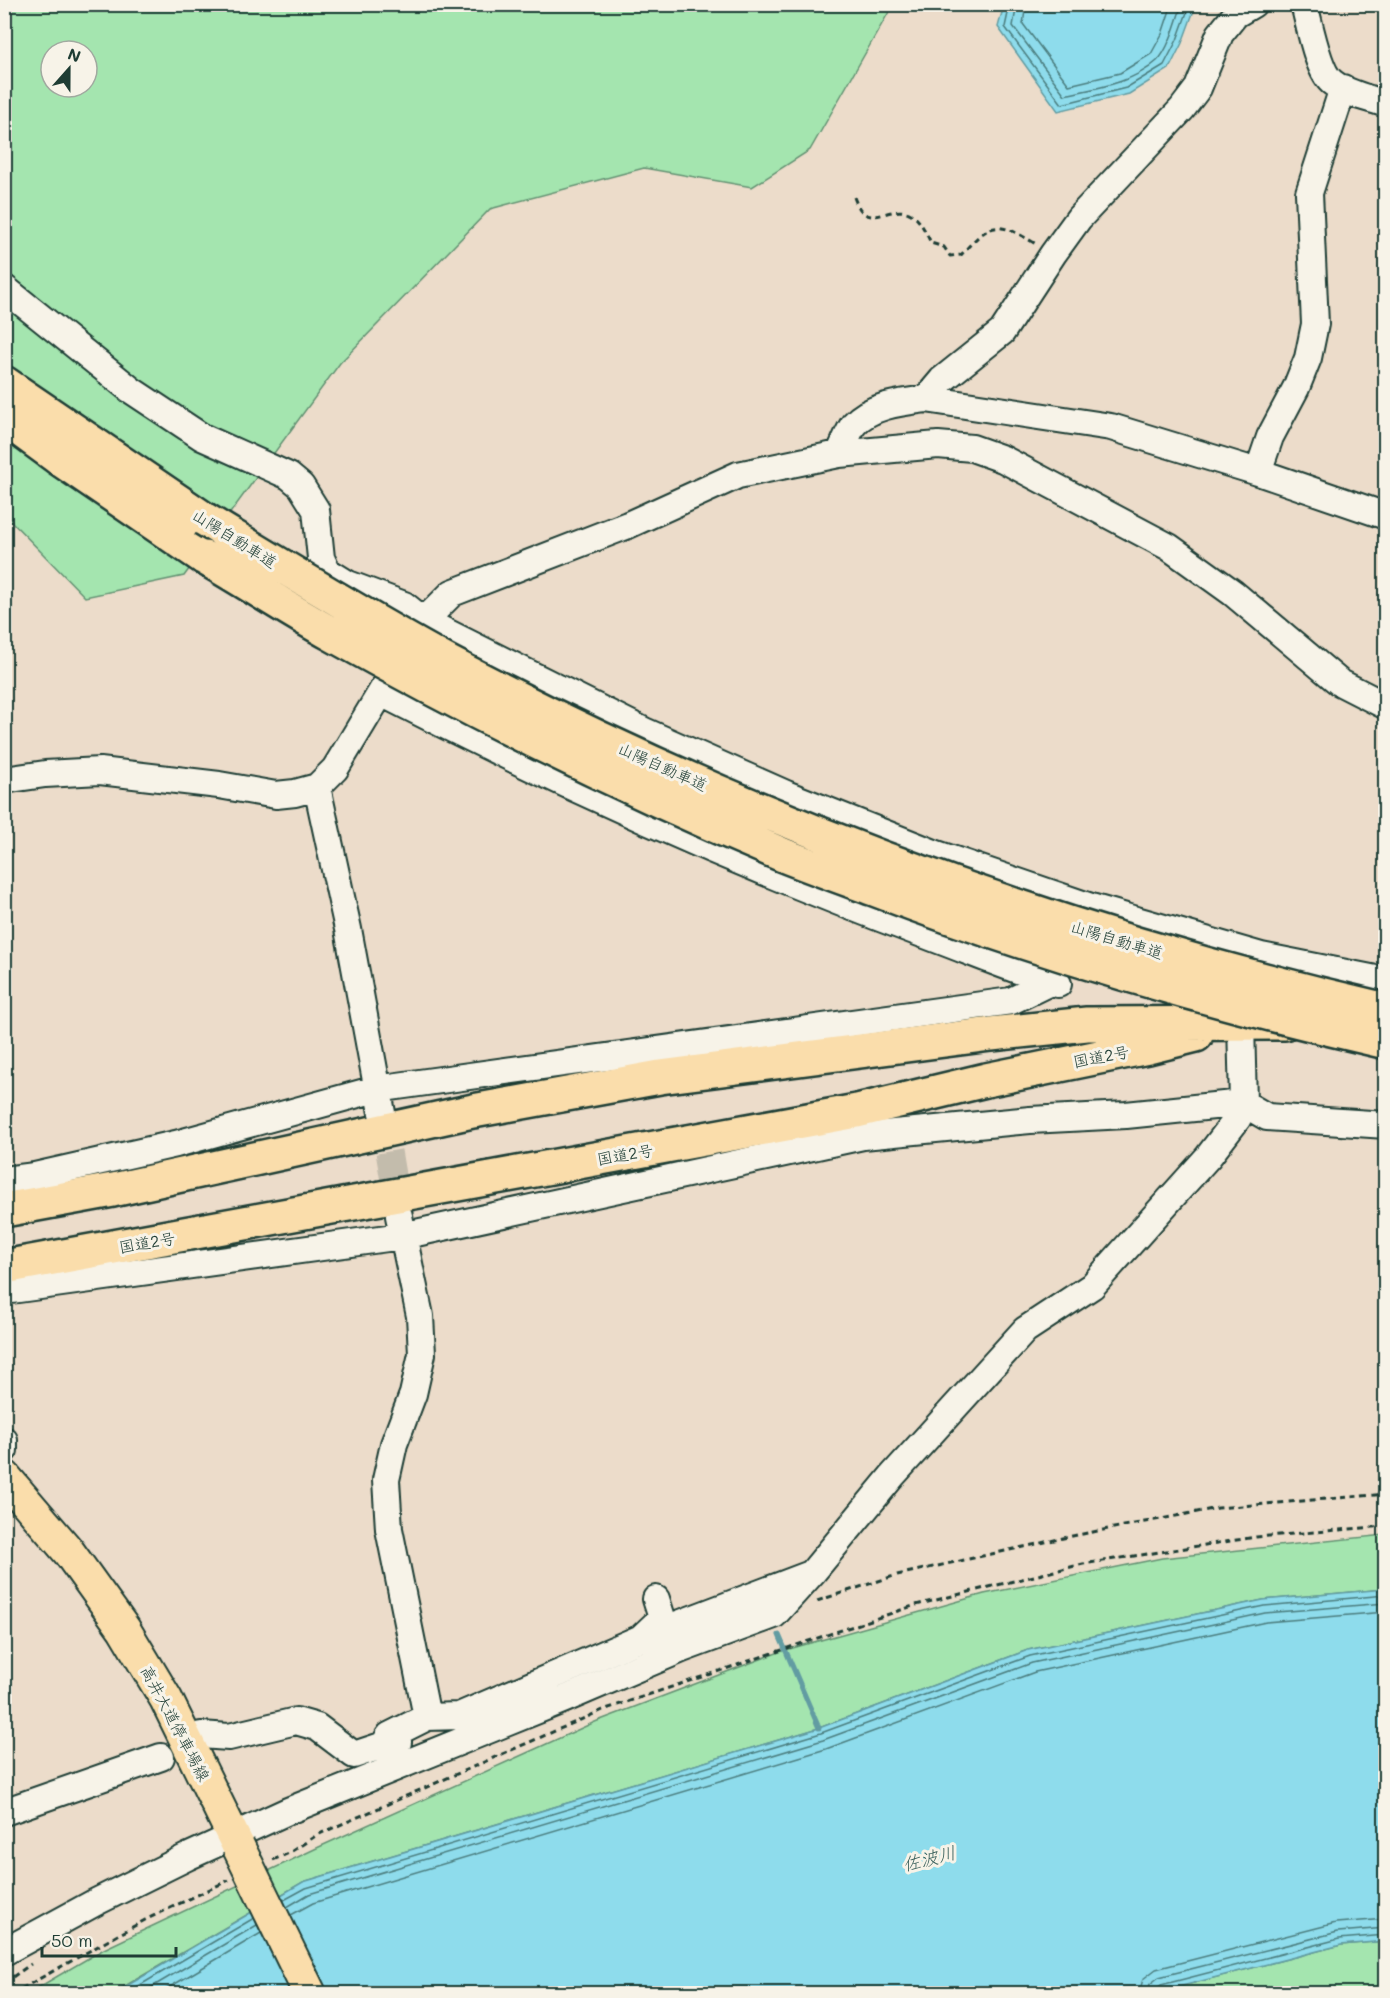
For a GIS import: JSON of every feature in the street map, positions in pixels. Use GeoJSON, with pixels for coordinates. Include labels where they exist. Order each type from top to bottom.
{"type":"FeatureCollection","features":[{"type":"Feature","properties":{"kind":"highway","name":"山陽自動車道"},"geometry":{"type":"LineString","coordinates":[[4,383],[204,519],[315,587],[449,662],[621,748],[798,825],[978,893],[1204,965],[1386,1010]]}},
{"type":"Feature","properties":{"kind":"highway","name":"山陽自動車道"},"geometry":{"type":"LineString","coordinates":[[4,418],[57,458],[206,558],[330,633],[445,695],[609,778],[785,856],[966,924],[1198,996],[1386,1042]]}},
{"type":"Feature","properties":{"kind":"highway","name":"国道2号"},"geometry":{"type":"LineString","coordinates":[[4,1267],[857,1111],[1009,1075],[1148,1047],[1241,1023]]}},
{"type":"Feature","properties":{"kind":"highway","name":"国道2号"},"geometry":{"type":"LineString","coordinates":[[4,1210],[124,1187],[473,1111],[660,1077],[944,1039],[1087,1024],[1386,1024]]}},
{"type":"Feature","properties":{"kind":"main road","name":"高井大道停車場線"},"geometry":{"type":"LineString","coordinates":[[4,1476],[68,1551],[124,1629],[166,1699],[310,1994]]}},
{"type":"Feature","properties":{"kind":"street"},"geometry":{"type":"LineString","coordinates":[[926,399],[942,380],[1002,332],[1079,218],[1182,109],[1198,88],[1220,34],[1236,14],[1253,4]]}},
{"type":"Feature","properties":{"kind":"street"},"geometry":{"type":"LineString","coordinates":[[1305,4],[1315,47],[1327,77],[1343,88],[1386,104]]}},
{"type":"Feature","properties":{"kind":"street"},"geometry":{"type":"LineString","coordinates":[[1258,472],[1270,437],[1296,388],[1308,358],[1315,324],[1309,193],[1343,88]]}},
{"type":"Feature","properties":{"kind":"street"},"geometry":{"type":"LineString","coordinates":[[4,288],[131,390],[202,437],[289,476],[301,486],[316,510],[321,558],[327,571],[348,584],[404,605],[424,621],[644,731],[786,794],[934,853],[1091,908],[1260,956],[1386,981]]}},
{"type":"Feature","properties":{"kind":"street"},"geometry":{"type":"LineString","coordinates":[[839,454],[854,424],[873,411],[897,403],[926,399],[1111,427],[1258,472],[1386,516]]}},
{"type":"Feature","properties":{"kind":"street"},"geometry":{"type":"LineString","coordinates":[[4,780],[45,774],[100,771],[219,785],[276,795],[317,787],[335,769],[424,621],[452,593],[529,561],[628,525],[738,475],[839,454],[938,445],[972,448],[1003,459],[1169,547],[1233,592],[1339,682],[1386,706]]}},
{"type":"Feature","properties":{"kind":"street"},"geometry":{"type":"LineString","coordinates":[[381,693],[632,816],[819,896],[1063,986],[1091,908]]}},
{"type":"Feature","properties":{"kind":"street"},"geometry":{"type":"LineString","coordinates":[[317,787],[348,929],[379,1101]]}},
{"type":"Feature","properties":{"kind":"street"},"geometry":{"type":"LineString","coordinates":[[4,1952],[96,1902],[187,1857],[236,1841],[288,1811],[449,1747],[682,1649],[774,1615],[813,1572],[893,1475],[1025,1330],[1092,1286],[1208,1157],[1238,1118],[1243,1102],[1241,1023],[1260,956]]}},
{"type":"Feature","properties":{"kind":"street"},"geometry":{"type":"LineString","coordinates":[[4,1180],[35,1176],[176,1143],[379,1101],[1011,1000],[1050,982]]}},
{"type":"Feature","properties":{"kind":"street"},"geometry":{"type":"LineString","coordinates":[[4,1291],[401,1226],[863,1136],[1030,1120],[1126,1115],[1243,1102],[1267,1117],[1386,1125]]}},
{"type":"Feature","properties":{"kind":"street"},"geometry":{"type":"LineString","coordinates":[[401,1226],[420,1316],[422,1354],[413,1394],[394,1444],[386,1480],[389,1529],[427,1718]]}},
{"type":"Feature","properties":{"kind":"street"},"geometry":{"type":"LineString","coordinates":[[4,1440],[4,1450]]}},
{"type":"Feature","properties":{"kind":"street"},"geometry":{"type":"LineString","coordinates":[[384,1745],[390,1736],[427,1718],[459,1716],[639,1639],[813,1572]]}},
{"type":"Feature","properties":{"kind":"street"},"geometry":{"type":"LineString","coordinates":[[565,1699],[582,1679],[639,1639],[662,1618],[656,1599]]}},
{"type":"Feature","properties":{"kind":"street"},"geometry":{"type":"LineString","coordinates":[[201,1735],[229,1737],[296,1721],[317,1726],[354,1755],[384,1745],[432,1736],[449,1747]]}},
{"type":"Feature","properties":{"kind":"street"},"geometry":{"type":"LineString","coordinates":[[4,1812],[161,1757]]}},
{"type":"Feature","properties":{"kind":"path"},"geometry":{"type":"LineString","coordinates":[[854,197],[857,207],[863,213],[876,217],[907,212],[919,222],[932,243],[944,247],[950,256],[961,255],[976,236],[984,231],[1002,228],[1011,229],[1053,254]]}},
{"type":"Feature","properties":{"kind":"path"},"geometry":{"type":"LineString","coordinates":[[774,1615],[897,1575],[1077,1535],[1218,1508],[1386,1494]]}},
{"type":"Feature","properties":{"kind":"path"},"geometry":{"type":"LineString","coordinates":[[267,1863],[289,1853],[317,1835],[603,1710],[916,1605],[1083,1564],[1256,1537],[1386,1526]]}},
{"type":"Feature","properties":{"kind":"path"},"geometry":{"type":"LineString","coordinates":[[12,1994],[145,1920],[235,1877]]}},
{"type":"Feature","properties":{"kind":"green space"},"geometry":{"type":"Polygon","coordinates":[[[4,5],[898,5],[890,10],[810,150],[752,187],[644,168],[490,209],[340,363],[184,576],[85,597],[9,519],[5,509],[4,5]]]}},
{"type":"Feature","properties":{"kind":"green space"},"geometry":{"type":"Polygon","coordinates":[[[1385,1535],[1385,1589],[1263,1600],[1028,1650],[819,1728],[303,1882],[113,1993],[27,1994],[104,1949],[319,1847],[595,1722],[782,1651],[984,1594],[1162,1558],[1385,1535]]]}},
{"type":"Feature","properties":{"kind":"green space"},"geometry":{"type":"Polygon","coordinates":[[[1385,1941],[1385,1993],[1151,1994],[1341,1945],[1385,1941]]]}},
{"type":"Feature","properties":{"kind":"water"},"geometry":{"type":"Polygon","coordinates":[[[1004,4],[1196,5],[1182,43],[1169,69],[1129,94],[1058,111],[998,27],[1004,4]]]}},
{"type":"Feature","properties":{"kind":"water","name":"佐波川"},"geometry":{"type":"Polygon","coordinates":[[[1385,1589],[1385,1941],[1341,1945],[1151,1994],[113,1994],[303,1882],[819,1728],[1028,1650],[1263,1600],[1385,1589]]]}},
{"type":"Feature","properties":{"kind":"waterway"},"geometry":{"type":"LineString","coordinates":[[779,1635],[819,1728]]}},
{"type":"Feature","properties":{"kind":"tunnel"},"geometry":{"type":"LineString","coordinates":[[382,1113],[399,1213]]}}]}
